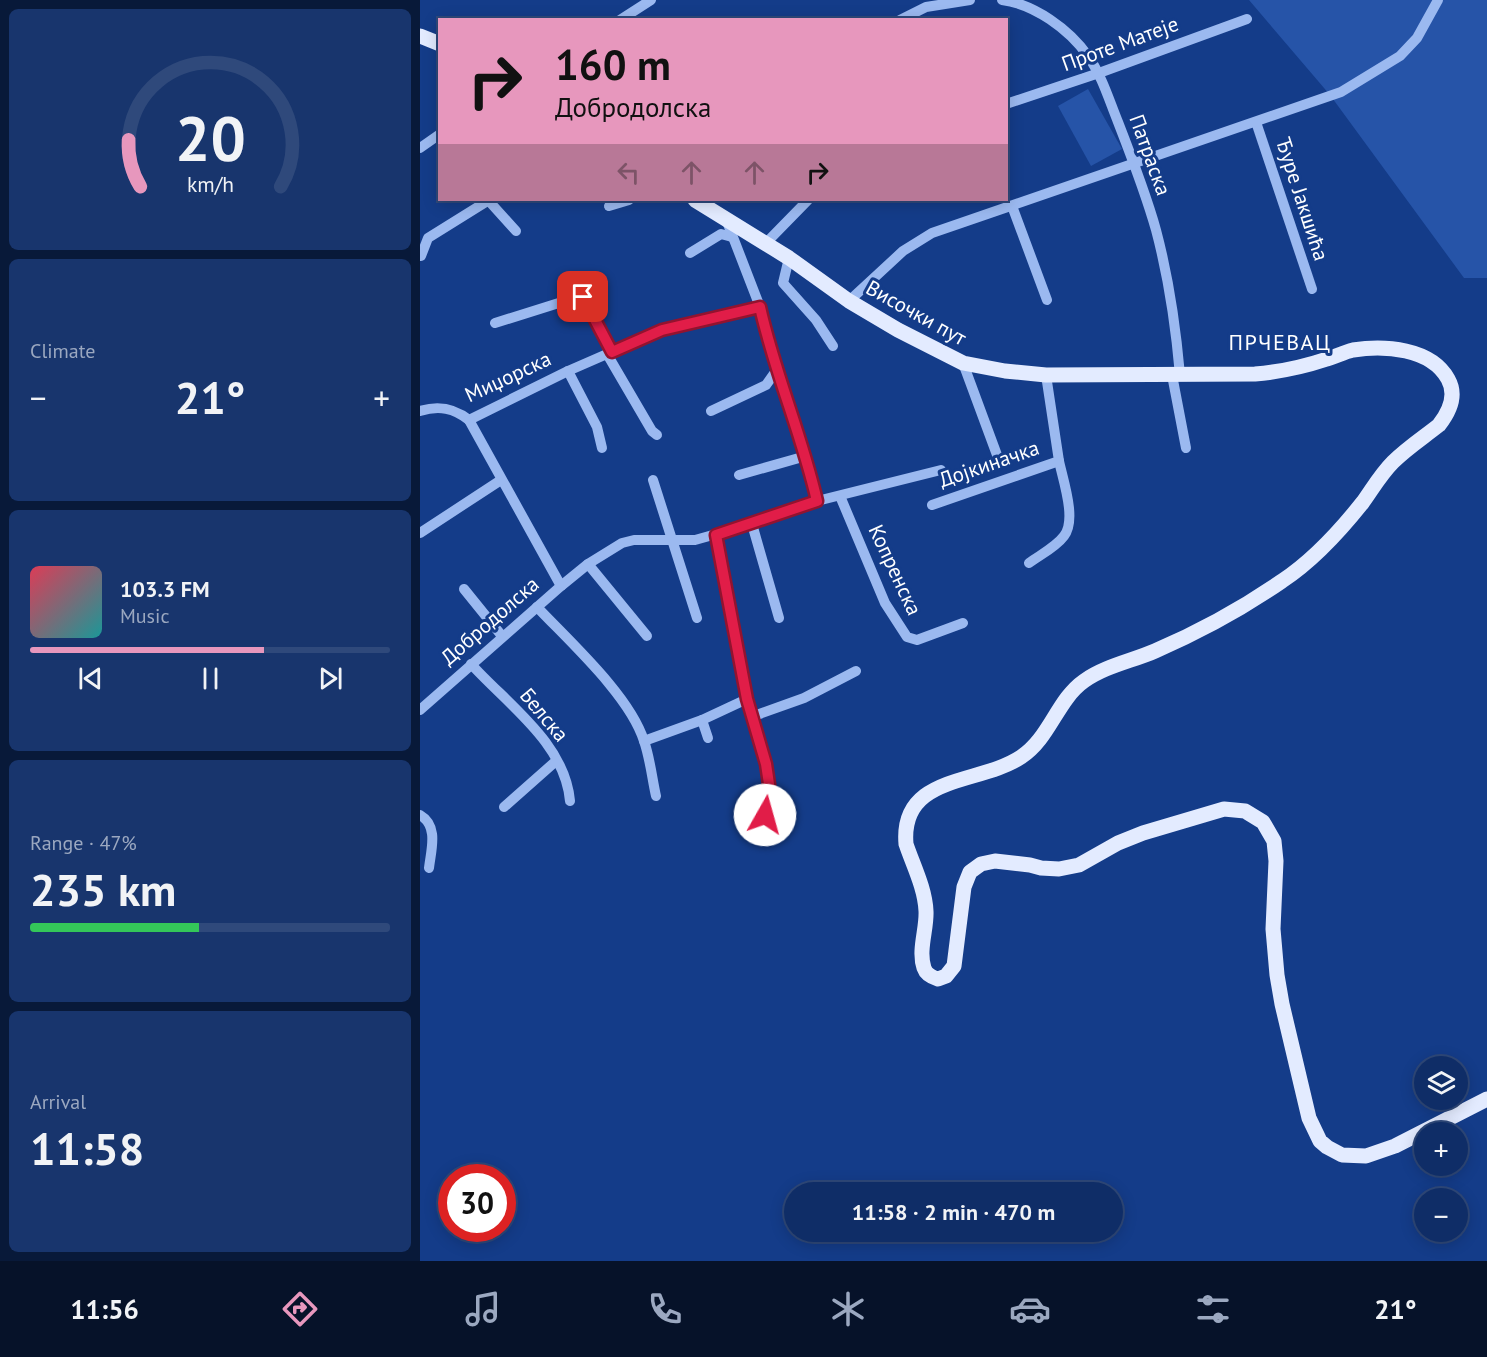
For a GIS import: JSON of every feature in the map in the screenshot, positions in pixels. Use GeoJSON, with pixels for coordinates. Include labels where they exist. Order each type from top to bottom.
{"type":"FeatureCollection","features":[{"type":"Feature","properties":{"kind":"main road"},"geometry":{"type":"LineString","coordinates":[[420,36],[438,43]]}},
{"type":"Feature","properties":{"kind":"main road","name":"Височки пут"},"geometry":{"type":"LineString","coordinates":[[697,201],[789,258],[849,301],[898,330],[963,363],[1005,371],[1046,375],[1278,372],[1352,351],[1376,348],[1419,354],[1444,371],[1454,394],[1451,405],[1439,425],[1394,462],[1342,526],[1301,567],[1273,587],[1186,637],[1092,675],[1072,693],[1042,737],[1022,756],[1008,765],[942,785],[923,796],[916,803],[907,821],[905,834],[906,844],[926,902],[922,958],[924,967],[926,973],[938,978],[946,976],[954,966],[964,887],[970,872],[981,864],[994,861],[1059,869],[1079,865],[1118,843],[1143,833],[1224,809],[1245,811],[1263,822],[1275,841],[1273,929],[1277,975],[1283,1013],[1309,1118],[1320,1141],[1342,1155],[1366,1156],[1395,1146],[1487,1099]]}},
{"type":"Feature","properties":{"kind":"street"},"geometry":{"type":"LineString","coordinates":[[624,18],[651,0]]}},
{"type":"Feature","properties":{"kind":"street"},"geometry":{"type":"LineString","coordinates":[[903,18],[925,3],[969,0]]}},
{"type":"Feature","properties":{"kind":"street","name":"Патраска"},"geometry":{"type":"LineString","coordinates":[[1002,0],[1022,6],[1054,23],[1080,45],[1099,74],[1135,165],[1156,231],[1165,269],[1186,448]]}},
{"type":"Feature","properties":{"kind":"street","name":"Ђуре Јакшића"},"geometry":{"type":"LineString","coordinates":[[849,301],[903,251],[924,237],[1341,92],[1400,56],[1417,38],[1438,0]]}},
{"type":"Feature","properties":{"kind":"street","name":"Проте Матеје"},"geometry":{"type":"LineString","coordinates":[[1008,103],[1099,74],[1247,18]]}},
{"type":"Feature","properties":{"kind":"street","name":"Ђуре Јакшића"},"geometry":{"type":"LineString","coordinates":[[1256,123],[1312,289]]}},
{"type":"Feature","properties":{"kind":"street"},"geometry":{"type":"LineString","coordinates":[[420,148],[438,135]]}},
{"type":"Feature","properties":{"kind":"street"},"geometry":{"type":"LineString","coordinates":[[421,256],[428,238],[486,201]]}},
{"type":"Feature","properties":{"kind":"street"},"geometry":{"type":"LineString","coordinates":[[489,201],[516,231]]}},
{"type":"Feature","properties":{"kind":"street"},"geometry":{"type":"LineString","coordinates":[[609,206],[626,201]]}},
{"type":"Feature","properties":{"kind":"street"},"geometry":{"type":"LineString","coordinates":[[766,243],[807,201]]}},
{"type":"Feature","properties":{"kind":"street"},"geometry":{"type":"LineString","coordinates":[[1012,206],[1047,300]]}},
{"type":"Feature","properties":{"kind":"street"},"geometry":{"type":"LineString","coordinates":[[726,219],[760,307],[776,371],[806,456],[817,501],[940,470]]}},
{"type":"Feature","properties":{"kind":"street"},"geometry":{"type":"LineString","coordinates":[[690,253],[721,234],[732,237]]}},
{"type":"Feature","properties":{"kind":"street"},"geometry":{"type":"LineString","coordinates":[[789,258],[783,283],[816,320],[833,346]]}},
{"type":"Feature","properties":{"kind":"street"},"geometry":{"type":"LineString","coordinates":[[495,323],[581,296],[585,299],[610,353],[652,431],[657,435]]}},
{"type":"Feature","properties":{"kind":"street","name":"Миџорска"},"geometry":{"type":"LineString","coordinates":[[420,411],[447,408],[459,412],[469,420],[568,371],[662,330],[760,307]]}},
{"type":"Feature","properties":{"kind":"street"},"geometry":{"type":"LineString","coordinates":[[963,363],[997,455]]}},
{"type":"Feature","properties":{"kind":"street"},"geometry":{"type":"LineString","coordinates":[[568,371],[597,427],[602,448]]}},
{"type":"Feature","properties":{"kind":"street"},"geometry":{"type":"LineString","coordinates":[[711,411],[766,385],[776,371]]}},
{"type":"Feature","properties":{"kind":"street","name":"Дојкиначка"},"geometry":{"type":"LineString","coordinates":[[1029,563],[1060,540],[1069,527],[1070,517],[1046,375]]}},
{"type":"Feature","properties":{"kind":"street"},"geometry":{"type":"LineString","coordinates":[[469,420],[561,586]]}},
{"type":"Feature","properties":{"kind":"street"},"geometry":{"type":"LineString","coordinates":[[739,475],[806,456]]}},
{"type":"Feature","properties":{"kind":"street","name":"Дојкиначка"},"geometry":{"type":"LineString","coordinates":[[932,505],[1059,461]]}},
{"type":"Feature","properties":{"kind":"street"},"geometry":{"type":"LineString","coordinates":[[420,533],[501,480]]}},
{"type":"Feature","properties":{"kind":"street"},"geometry":{"type":"LineString","coordinates":[[653,480],[670,540],[697,618]]}},
{"type":"Feature","properties":{"kind":"street","name":"Копренска"},"geometry":{"type":"LineString","coordinates":[[840,496],[885,603],[907,637],[917,640],[963,623]]}},
{"type":"Feature","properties":{"kind":"street","name":"Добродолска"},"geometry":{"type":"LineString","coordinates":[[420,710],[561,586],[588,564],[622,543],[634,540],[695,540],[752,524],[817,501]]}},
{"type":"Feature","properties":{"kind":"street"},"geometry":{"type":"LineString","coordinates":[[752,524],[779,618]]}},
{"type":"Feature","properties":{"kind":"street"},"geometry":{"type":"LineString","coordinates":[[716,535],[747,699],[766,764],[769,784],[765,815]]}},
{"type":"Feature","properties":{"kind":"street"},"geometry":{"type":"LineString","coordinates":[[588,564],[647,636]]}},
{"type":"Feature","properties":{"kind":"street"},"geometry":{"type":"LineString","coordinates":[[464,589],[502,636]]}},
{"type":"Feature","properties":{"kind":"street"},"geometry":{"type":"LineString","coordinates":[[537,607],[619,696],[637,724],[645,741],[656,795]]}},
{"type":"Feature","properties":{"kind":"street","name":"Белска"},"geometry":{"type":"LineString","coordinates":[[471,664],[530,724],[566,779],[570,801]]}},
{"type":"Feature","properties":{"kind":"street"},"geometry":{"type":"LineString","coordinates":[[751,717],[804,698],[856,670]]}},
{"type":"Feature","properties":{"kind":"street"},"geometry":{"type":"LineString","coordinates":[[645,741],[702,720],[747,699]]}},
{"type":"Feature","properties":{"kind":"street"},"geometry":{"type":"LineString","coordinates":[[702,720],[708,738]]}},
{"type":"Feature","properties":{"kind":"street"},"geometry":{"type":"LineString","coordinates":[[504,807],[556,761]]}},
{"type":"Feature","properties":{"kind":"street"},"geometry":{"type":"LineString","coordinates":[[420,815],[431,826],[433,836],[429,868]]}},
{"type":"Feature","properties":{"kind":"shaded area"},"geometry":{"type":"Polygon","coordinates":[[[1249,0],[1487,0],[1487,278],[1464,278],[1330,95],[1249,0]]]}},
{"type":"Feature","properties":{"kind":"shaded area"},"geometry":{"type":"Polygon","coordinates":[[[1088,89],[1122,149],[1091,166],[1058,106],[1088,89]]]}},
{"type":"Feature","properties":{"kind":"district","name":"ПРЧЕВАЦ"},"geometry":{"type":"Point","coordinates":[1280,342]}},
{"type":"Feature","properties":{"kind":"route"},"geometry":{"type":"LineString","coordinates":[[583,297],[612,352],[662,330],[760,307],[778,379],[802,444],[817,501],[716,535],[747,699],[766,764],[769,784],[765,815]]}}]}
